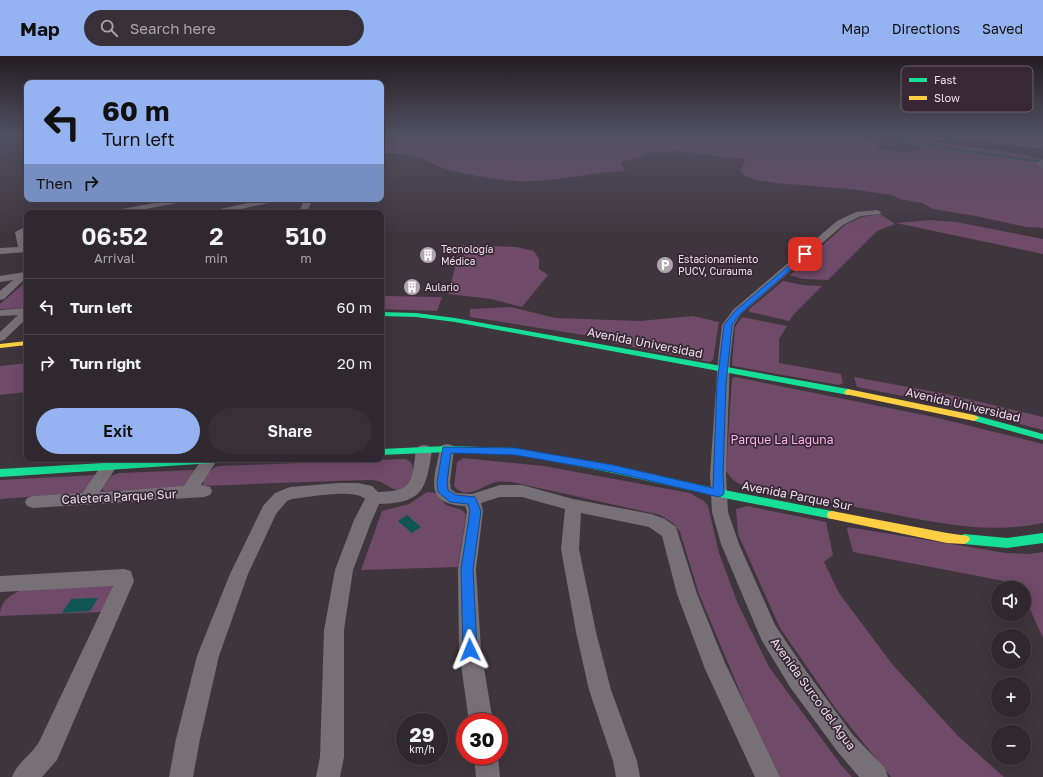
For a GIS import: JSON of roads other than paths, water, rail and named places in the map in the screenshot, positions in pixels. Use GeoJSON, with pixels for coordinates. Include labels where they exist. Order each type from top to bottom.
{"type":"FeatureCollection","features":[{"type":"Feature","properties":{"kind":"street"},"geometry":{"type":"LineString","coordinates":[[128,210],[171,202]]}},
{"type":"Feature","properties":{"kind":"street"},"geometry":{"type":"LineString","coordinates":[[223,210],[257,202]]}},
{"type":"Feature","properties":{"kind":"street","name":"Avenida Surco del Agua"},"geometry":{"type":"LineString","coordinates":[[876,777],[845,743],[798,678],[768,632],[730,544],[720,512],[718,475],[723,370],[728,325],[737,312],[840,223],[859,214],[877,212]]}},
{"type":"Feature","properties":{"kind":"street"},"geometry":{"type":"LineString","coordinates":[[21,229],[22,248],[24,248]]}},
{"type":"Feature","properties":{"kind":"street"},"geometry":{"type":"LineString","coordinates":[[0,251],[24,249]]}},
{"type":"Feature","properties":{"kind":"street"},"geometry":{"type":"LineString","coordinates":[[0,279],[24,276]]}},
{"type":"Feature","properties":{"kind":"street"},"geometry":{"type":"LineString","coordinates":[[0,297],[24,277]]}},
{"type":"Feature","properties":{"kind":"street"},"geometry":{"type":"LineString","coordinates":[[0,321],[5,313],[24,312]]}},
{"type":"Feature","properties":{"kind":"street","name":"Avenida Universidad"},"geometry":{"type":"LineString","coordinates":[[384,314],[416,315],[455,320],[853,393],[940,410],[1043,437]]}},
{"type":"Feature","properties":{"kind":"street"},"geometry":{"type":"LineString","coordinates":[[0,338],[24,315]]}},
{"type":"Feature","properties":{"kind":"street"},"geometry":{"type":"LineString","coordinates":[[0,346],[24,343]]}},
{"type":"Feature","properties":{"kind":"street"},"geometry":{"type":"LineString","coordinates":[[447,449],[442,482],[443,492],[453,499],[472,500],[500,491],[522,491],[573,505],[651,520],[670,532],[687,594],[716,669],[768,777]]}},
{"type":"Feature","properties":{"kind":"street","name":"Avenida Parque Sur"},"geometry":{"type":"LineString","coordinates":[[384,452],[447,449],[515,451],[613,469],[719,493],[947,538],[1007,543],[1043,538]]}},
{"type":"Feature","properties":{"kind":"street"},"geometry":{"type":"LineString","coordinates":[[181,777],[188,739],[208,656],[239,574],[269,510],[278,500],[290,493],[353,488],[364,490],[371,494],[374,498],[397,498],[413,491],[419,482],[424,450]]}},
{"type":"Feature","properties":{"kind":"street"},"geometry":{"type":"LineString","coordinates":[[0,473],[153,462]]}},
{"type":"Feature","properties":{"kind":"street","name":"Caletera Parque Sur"},"geometry":{"type":"LineString","coordinates":[[33,502],[197,492],[208,462]]}},
{"type":"Feature","properties":{"kind":"street"},"geometry":{"type":"LineString","coordinates":[[86,499],[109,466]]}},
{"type":"Feature","properties":{"kind":"street"},"geometry":{"type":"LineString","coordinates":[[328,777],[332,757],[334,630],[344,570],[363,520],[374,498]]}},
{"type":"Feature","properties":{"kind":"street"},"geometry":{"type":"LineString","coordinates":[[472,500],[476,511],[467,569],[470,650],[480,713]]}},
{"type":"Feature","properties":{"kind":"street"},"geometry":{"type":"LineString","coordinates":[[573,505],[573,523],[570,549],[586,632],[600,690],[625,761],[628,777]]}},
{"type":"Feature","properties":{"kind":"street"},"geometry":{"type":"LineString","coordinates":[[3,588],[124,577],[125,581],[86,663],[48,751],[41,761],[24,777]]}},
{"type":"Feature","properties":{"kind":"street"},"geometry":{"type":"LineString","coordinates":[[487,765],[488,777]]}},
{"type":"Feature","properties":{"kind":"place","name":"Tecnología Médica"},"geometry":{"type":"Point","coordinates":[428,255]}},
{"type":"Feature","properties":{"kind":"place","name":"Estacionamiento PUCV, Curauma"},"geometry":{"type":"Point","coordinates":[665,265]}},
{"type":"Feature","properties":{"kind":"place","name":"Aulario"},"geometry":{"type":"Point","coordinates":[412,287]}},
{"type":"Feature","properties":{"kind":"park label","name":"Parque La Laguna"},"geometry":{"type":"Point","coordinates":[782,440]}}]}
